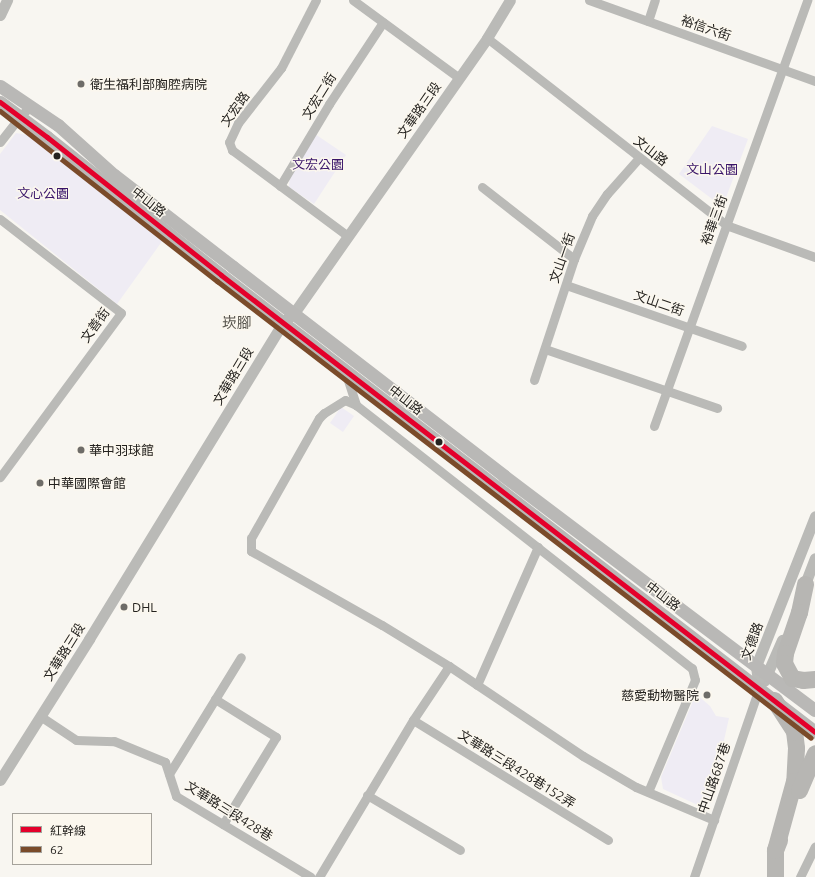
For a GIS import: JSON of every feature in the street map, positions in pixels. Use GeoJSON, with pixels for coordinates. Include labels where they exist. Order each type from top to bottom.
{"type":"FeatureCollection","features":[{"type":"Feature","properties":{"kind":"highway"},"geometry":{"type":"LineString","coordinates":[[805,584],[799,612],[785,653],[784,663],[792,678],[803,680],[815,679]]}},
{"type":"Feature","properties":{"kind":"highway"},"geometry":{"type":"LineString","coordinates":[[775,877],[775,850],[794,781],[796,748],[794,731],[780,694],[815,686]]}},
{"type":"Feature","properties":{"kind":"highway"},"geometry":{"type":"LineString","coordinates":[[775,850],[815,753]]}},
{"type":"Feature","properties":{"kind":"main road","name":"中山路"},"geometry":{"type":"LineString","coordinates":[[0,86],[58,124],[114,175],[504,476],[768,674],[780,694],[815,732]]}},
{"type":"Feature","properties":{"kind":"main road","name":"中山路"},"geometry":{"type":"LineString","coordinates":[[0,102],[759,688],[780,694],[815,710]]}},
{"type":"Feature","properties":{"kind":"street"},"geometry":{"type":"LineString","coordinates":[[0,15],[7,0]]}},
{"type":"Feature","properties":{"kind":"street","name":"文宏路"},"geometry":{"type":"LineString","coordinates":[[316,0],[281,68],[238,123],[229,142],[232,150],[348,236]]}},
{"type":"Feature","properties":{"kind":"street"},"geometry":{"type":"LineString","coordinates":[[352,0],[459,78]]}},
{"type":"Feature","properties":{"kind":"street","name":"文華路三段"},"geometry":{"type":"LineString","coordinates":[[0,780],[97,627],[283,322],[294,314],[459,78],[510,0]]}},
{"type":"Feature","properties":{"kind":"street","name":"裕信六街"},"geometry":{"type":"LineString","coordinates":[[589,0],[815,81]]}},
{"type":"Feature","properties":{"kind":"street"},"geometry":{"type":"LineString","coordinates":[[648,21],[655,0]]}},
{"type":"Feature","properties":{"kind":"street","name":"裕華三街"},"geometry":{"type":"LineString","coordinates":[[654,426],[807,0]]}},
{"type":"Feature","properties":{"kind":"street","name":"文宏二街"},"geometry":{"type":"LineString","coordinates":[[280,186],[329,104],[384,22]]}},
{"type":"Feature","properties":{"kind":"street","name":"文山路"},"geometry":{"type":"LineString","coordinates":[[486,38],[726,225],[815,257]]}},
{"type":"Feature","properties":{"kind":"street"},"geometry":{"type":"LineString","coordinates":[[0,142],[20,116],[31,106]]}},
{"type":"Feature","properties":{"kind":"street","name":"文山一街"},"geometry":{"type":"LineString","coordinates":[[534,380],[574,259],[592,216],[607,194],[639,158]]}},
{"type":"Feature","properties":{"kind":"street"},"geometry":{"type":"LineString","coordinates":[[482,187],[574,259]]}},
{"type":"Feature","properties":{"kind":"street","name":"文善街"},"geometry":{"type":"LineString","coordinates":[[0,218],[121,313],[0,477]]}},
{"type":"Feature","properties":{"kind":"street","name":"文山二街"},"geometry":{"type":"LineString","coordinates":[[566,285],[742,346]]}},
{"type":"Feature","properties":{"kind":"street"},"geometry":{"type":"LineString","coordinates":[[545,349],[717,408]]}},
{"type":"Feature","properties":{"kind":"street"},"geometry":{"type":"LineString","coordinates":[[344,368],[356,405]]}},
{"type":"Feature","properties":{"kind":"street"},"geometry":{"type":"LineString","coordinates":[[648,792],[695,680],[692,668],[356,405],[345,400],[324,413],[319,418],[251,538],[251,551],[382,625],[449,666],[583,756],[636,787],[714,820]]}},
{"type":"Feature","properties":{"kind":"street","name":"文德路"},"geometry":{"type":"LineString","coordinates":[[759,688],[756,666],[815,516]]}},
{"type":"Feature","properties":{"kind":"street"},"geometry":{"type":"LineString","coordinates":[[477,685],[538,548]]}},
{"type":"Feature","properties":{"kind":"street","name":"文德路"},"geometry":{"type":"LineString","coordinates":[[759,688],[768,674],[815,558]]}},
{"type":"Feature","properties":{"kind":"street"},"geometry":{"type":"LineString","coordinates":[[169,774],[242,657]]}},
{"type":"Feature","properties":{"kind":"street"},"geometry":{"type":"LineString","coordinates":[[318,877],[413,720],[449,666]]}},
{"type":"Feature","properties":{"kind":"street","name":"中山路687巷"},"geometry":{"type":"LineString","coordinates":[[694,877],[759,688]]}},
{"type":"Feature","properties":{"kind":"street"},"geometry":{"type":"LineString","coordinates":[[215,700],[276,736],[223,824]]}},
{"type":"Feature","properties":{"kind":"street","name":"文華路三段428巷"},"geometry":{"type":"LineString","coordinates":[[40,716],[76,740],[114,741],[165,762],[176,796],[311,877]]}},
{"type":"Feature","properties":{"kind":"street","name":"文華路三段428巷152弄"},"geometry":{"type":"LineString","coordinates":[[413,720],[608,840]]}},
{"type":"Feature","properties":{"kind":"street"},"geometry":{"type":"LineString","coordinates":[[367,795],[460,850]]}},
{"type":"Feature","properties":{"kind":"street"},"geometry":{"type":"LineString","coordinates":[[800,877],[815,846]]}},
{"type":"Feature","properties":{"kind":"green space","name":"文山公園"},"geometry":{"type":"Polygon","coordinates":[[[712,126],[748,139],[724,203],[720,205],[679,174],[712,126]]]}},
{"type":"Feature","properties":{"kind":"green space","name":"文心公園"},"geometry":{"type":"Polygon","coordinates":[[[16,133],[38,137],[163,240],[117,304],[0,210],[0,154],[16,133]]]}},
{"type":"Feature","properties":{"kind":"green space","name":"文宏公園"},"geometry":{"type":"Polygon","coordinates":[[[315,134],[346,155],[314,204],[289,187],[290,172],[315,134]]]}},
{"type":"Feature","properties":{"kind":"green space"},"geometry":{"type":"Polygon","coordinates":[[[341,407],[354,416],[343,432],[330,423],[341,407]]]}},
{"type":"Feature","properties":{"kind":"green space"},"geometry":{"type":"Polygon","coordinates":[[[696,694],[710,706],[716,716],[729,718],[710,803],[702,807],[663,789],[661,777],[696,694]]]}},
{"type":"Feature","properties":{"kind":"transit line","name":"紅幹線"},"geometry":{"type":"LineString","coordinates":[[0,102],[47,137],[221,275],[815,732]]}},
{"type":"Feature","properties":{"kind":"transit line","name":"62"},"geometry":{"type":"LineString","coordinates":[[0,111],[217,281],[811,738]]}},
{"type":"Feature","properties":{"kind":"place","name":"衛生福利部胸腔病院"},"geometry":{"type":"Point","coordinates":[81,84]}},
{"type":"Feature","properties":{"kind":"place","name":"華中羽球館"},"geometry":{"type":"Point","coordinates":[81,450]}},
{"type":"Feature","properties":{"kind":"place","name":"中華國際會館"},"geometry":{"type":"Point","coordinates":[40,483]}},
{"type":"Feature","properties":{"kind":"place","name":"DHL"},"geometry":{"type":"Point","coordinates":[124,607]}},
{"type":"Feature","properties":{"kind":"place","name":"慈愛動物醫院"},"geometry":{"type":"Point","coordinates":[707,695]}},
{"type":"Feature","properties":{"kind":"district","name":"崁腳"},"geometry":{"type":"Point","coordinates":[237,323]}}]}
